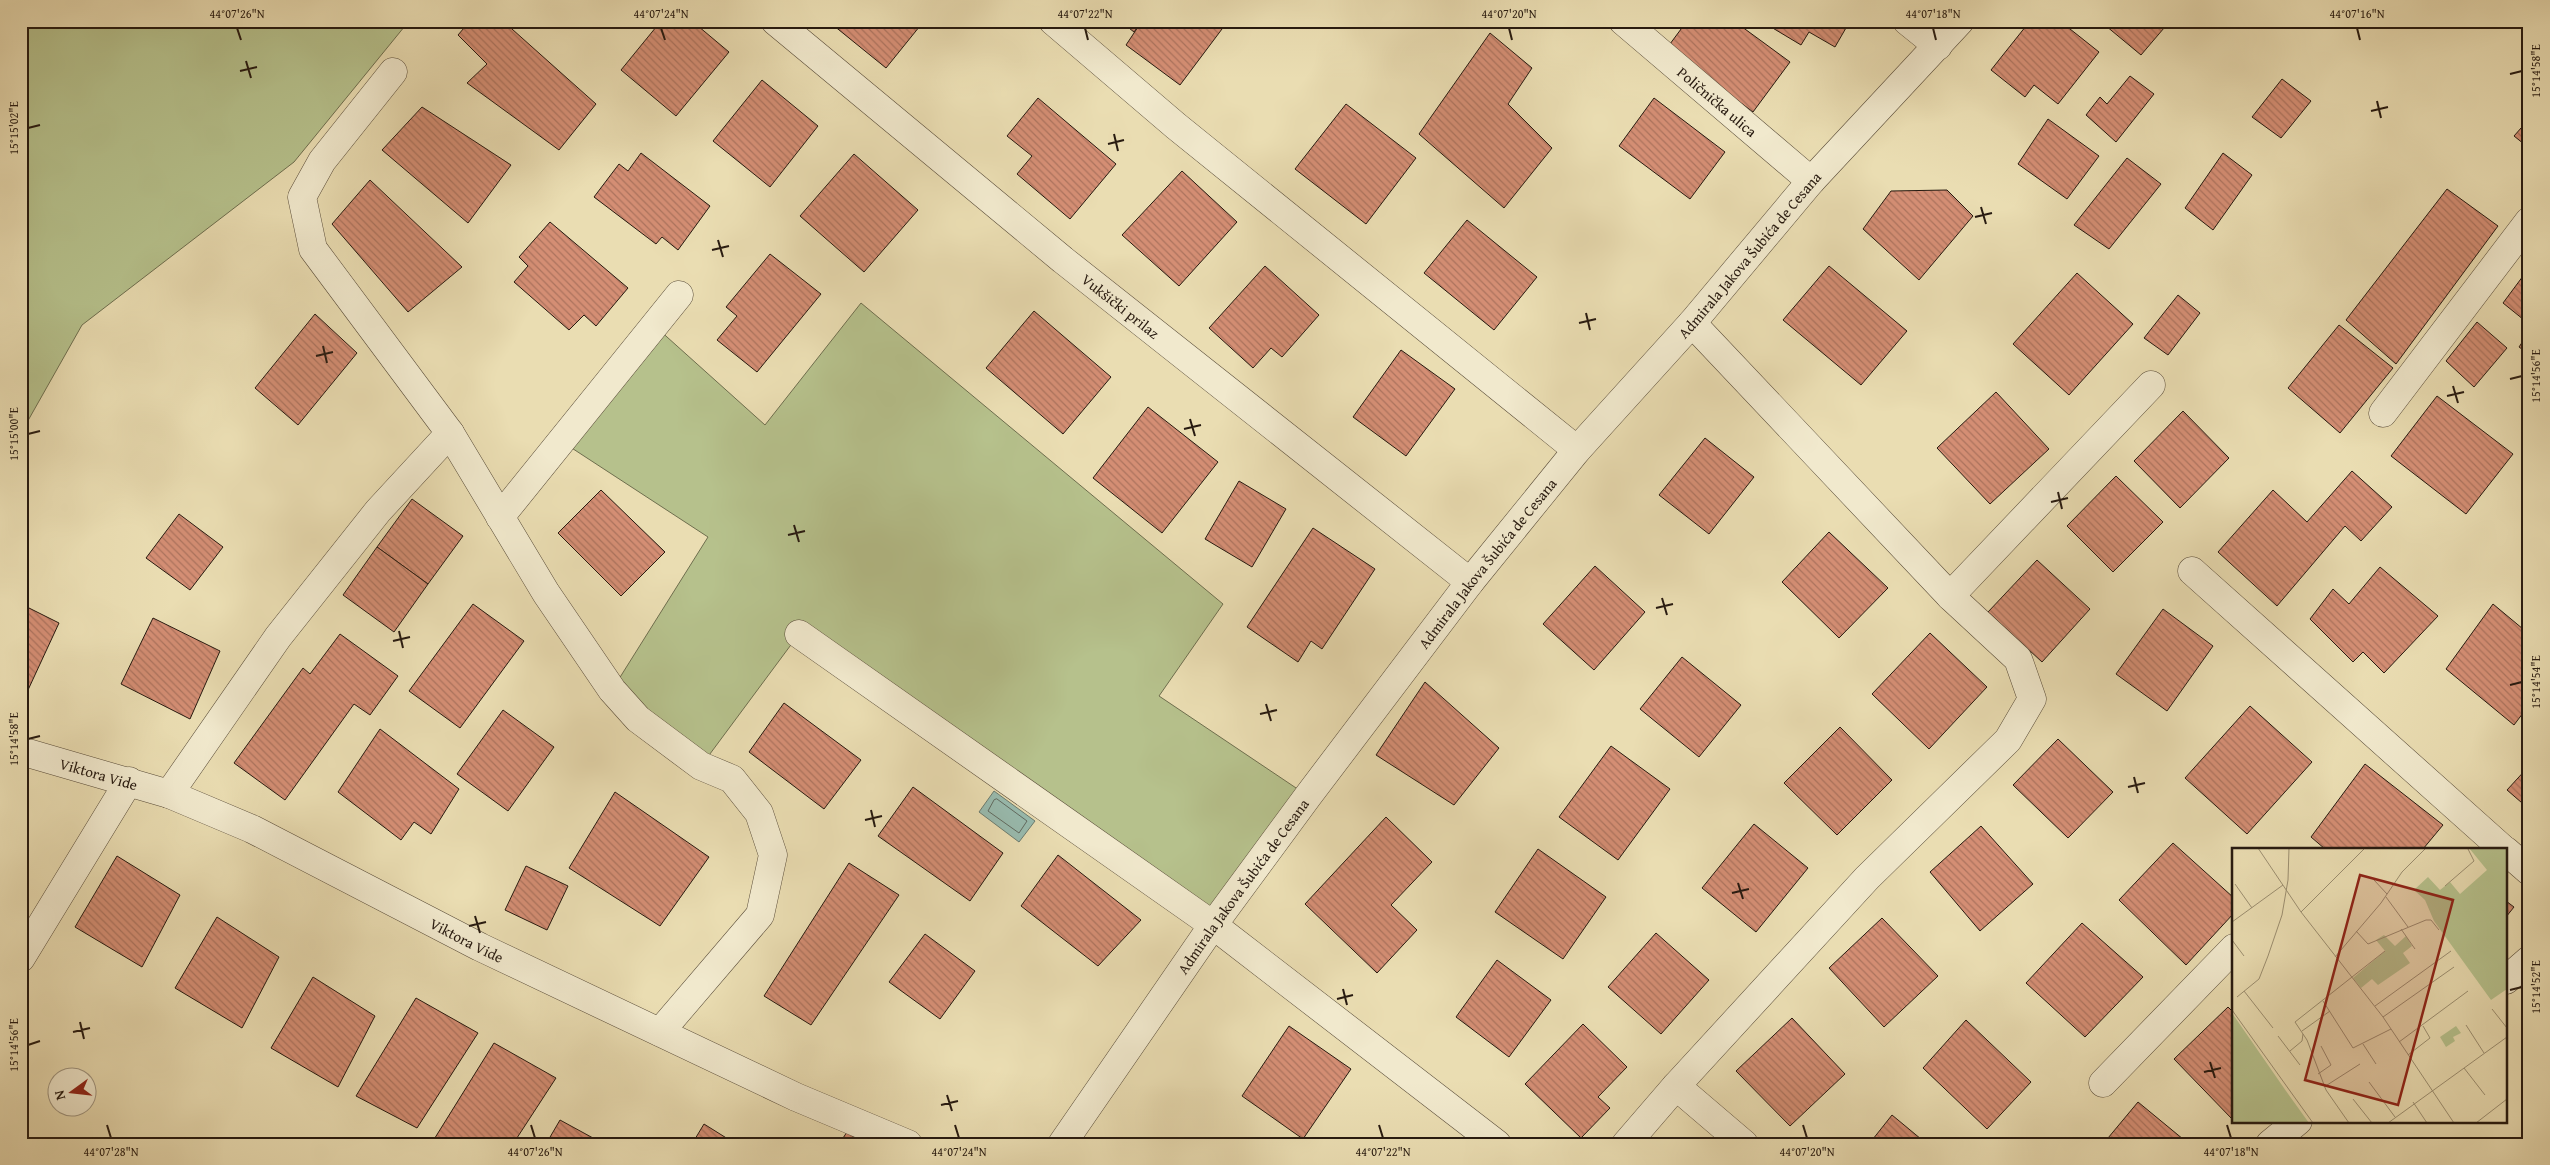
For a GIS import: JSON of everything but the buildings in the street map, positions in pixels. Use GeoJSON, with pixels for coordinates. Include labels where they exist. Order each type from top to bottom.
{"type":"FeatureCollection","features":[{"type":"Feature","properties":{"kind":"street","name":"Vukšički prilaz"},"geometry":{"type":"LineString","coordinates":[[776,21],[1063,260],[1470,582]]}},
{"type":"Feature","properties":{"kind":"street"},"geometry":{"type":"LineString","coordinates":[[1053,21],[1176,126],[1578,450]]}},
{"type":"Feature","properties":{"kind":"street","name":"Poličnička ulica"},"geometry":{"type":"LineString","coordinates":[[1623,21],[1811,181]]}},
{"type":"Feature","properties":{"kind":"street"},"geometry":{"type":"LineString","coordinates":[[1907,21],[1938,46]]}},
{"type":"Feature","properties":{"kind":"street","name":"Admirala Jakova Šubića de Cesana"},"geometry":{"type":"LineString","coordinates":[[1062,1144],[1214,925],[1308,796],[1470,582],[1578,450],[1692,323],[1811,181],[1960,21]]}},
{"type":"Feature","properties":{"kind":"street"},"geometry":{"type":"LineString","coordinates":[[394,72],[322,161],[302,197],[313,249],[450,433],[546,593],[612,690],[638,719],[701,766],[732,779],[759,813],[773,855],[760,915],[660,1032]]}},
{"type":"Feature","properties":{"kind":"street"},"geometry":{"type":"LineString","coordinates":[[2383,414],[2529,221]]}},
{"type":"Feature","properties":{"kind":"street"},"geometry":{"type":"LineString","coordinates":[[500,517],[679,295]]}},
{"type":"Feature","properties":{"kind":"street"},"geometry":{"type":"LineString","coordinates":[[1626,1144],[1676,1086],[1867,878],[2008,740],[2032,699],[2018,659],[1950,596],[1692,323]]}},
{"type":"Feature","properties":{"kind":"street"},"geometry":{"type":"LineString","coordinates":[[1950,596],[2151,385]]}},
{"type":"Feature","properties":{"kind":"street"},"geometry":{"type":"LineString","coordinates":[[169,794],[278,637],[378,511],[450,433]]}},
{"type":"Feature","properties":{"kind":"street"},"geometry":{"type":"LineString","coordinates":[[2192,571],[2502,848]]}},
{"type":"Feature","properties":{"kind":"street"},"geometry":{"type":"LineString","coordinates":[[799,634],[1214,925],[1497,1144]]}},
{"type":"Feature","properties":{"kind":"street","name":"Viktora Vide"},"geometry":{"type":"LineString","coordinates":[[21,751],[169,794],[252,829],[480,947],[796,1098],[908,1144]]}},
{"type":"Feature","properties":{"kind":"street"},"geometry":{"type":"LineString","coordinates":[[21,958],[129,782]]}},
{"type":"Feature","properties":{"kind":"street"},"geometry":{"type":"LineString","coordinates":[[2508,853],[2529,872]]}},
{"type":"Feature","properties":{"kind":"street"},"geometry":{"type":"LineString","coordinates":[[2103,1083],[2232,950]]}},
{"type":"Feature","properties":{"kind":"street"},"geometry":{"type":"LineString","coordinates":[[2508,978],[2529,960]]}},
{"type":"Feature","properties":{"kind":"street"},"geometry":{"type":"LineString","coordinates":[[1676,1086],[1744,1144]]}},
{"type":"Feature","properties":{"kind":"street"},"geometry":{"type":"LineString","coordinates":[[2270,1144],[2297,1122]]}},
{"type":"Feature","properties":{"kind":"green space"},"geometry":{"type":"Polygon","coordinates":[[[21,21],[409,21],[294,162],[82,325],[21,433],[21,21]]]}},
{"type":"Feature","properties":{"kind":"green space"},"geometry":{"type":"Polygon","coordinates":[[[861,303],[1223,604],[1159,696],[1308,796],[1213,925],[799,634],[701,766],[612,690],[708,537],[561,441],[657,328],[765,425],[861,303]]]}},
{"type":"Feature","properties":{"kind":"water"},"geometry":{"type":"Polygon","coordinates":[[[994,791],[1035,821],[1019,842],[979,812],[994,791]]]}}]}
